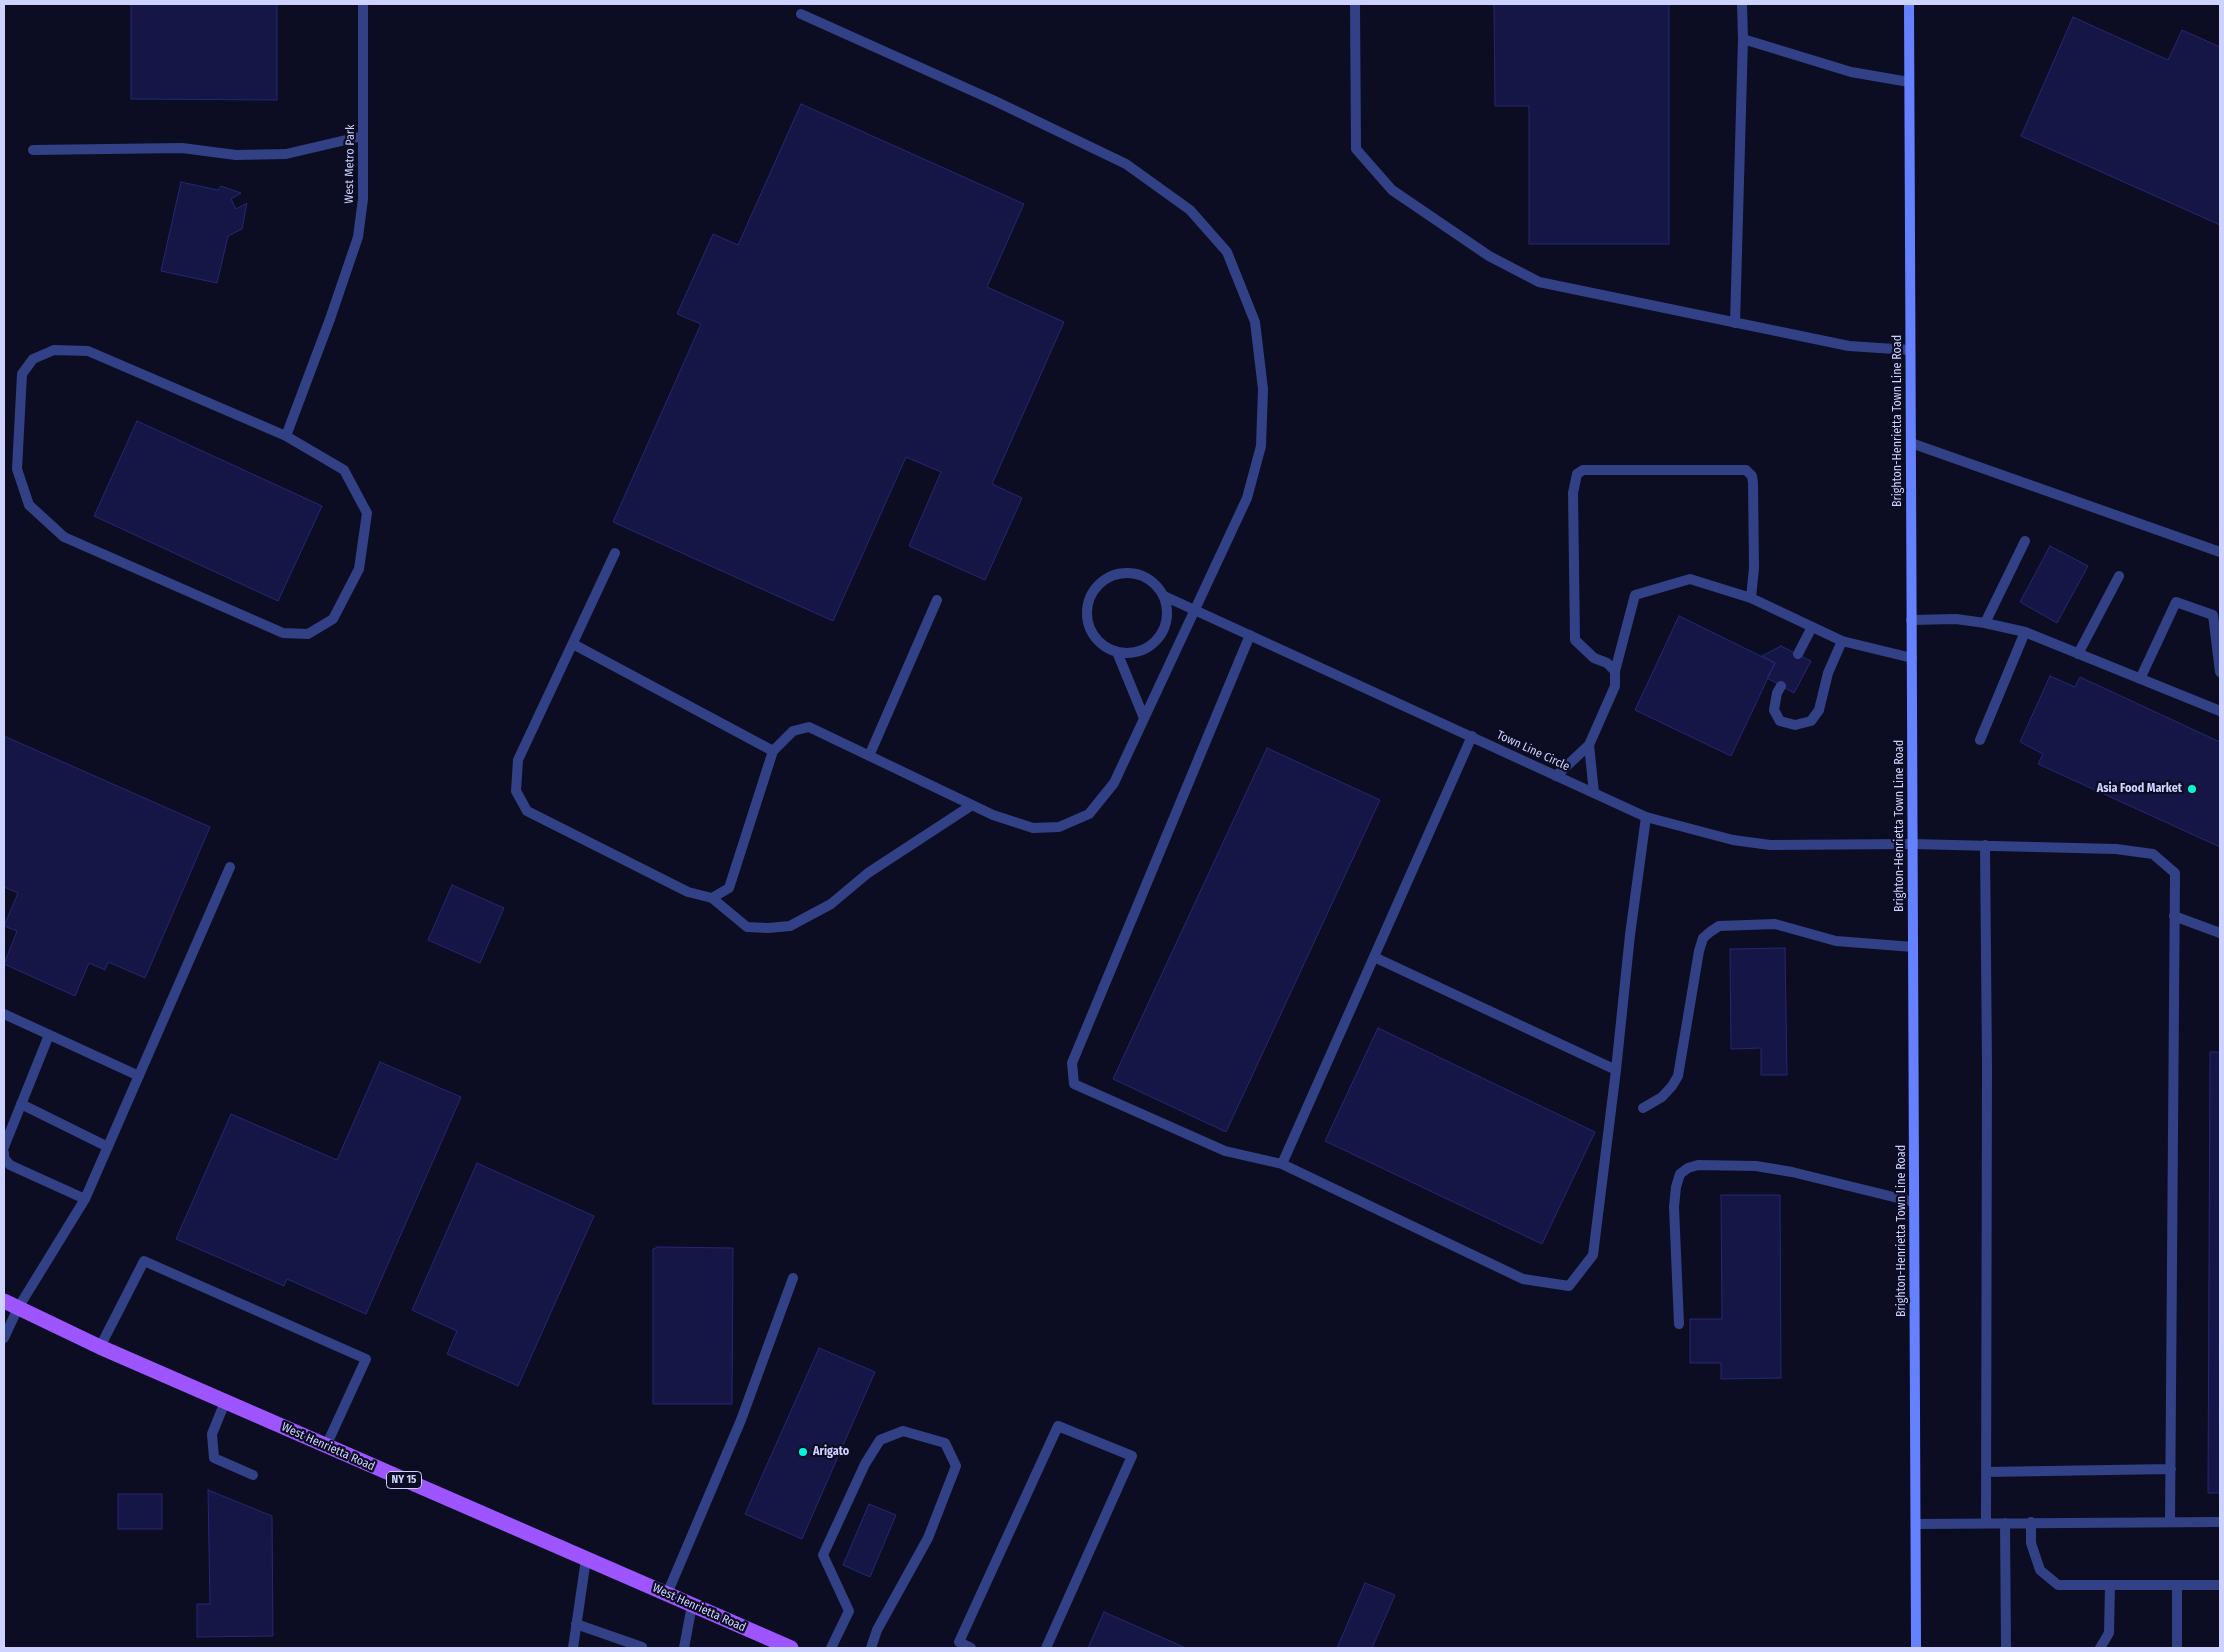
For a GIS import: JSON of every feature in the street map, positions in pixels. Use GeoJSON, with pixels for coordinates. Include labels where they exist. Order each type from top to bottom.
{"type":"FeatureCollection","features":[{"type":"Feature","properties":{"kind":"main road","name":"West Henrietta Road"},"geometry":{"type":"LineString","coordinates":[[4,1302],[225,1402],[791,1648]]}},
{"type":"Feature","properties":{"kind":"street","name":"West Metro Park"},"geometry":{"type":"LineString","coordinates":[[286,436],[330,319],[358,237],[364,199],[364,4]]}},
{"type":"Feature","properties":{"kind":"street"},"geometry":{"type":"LineString","coordinates":[[1355,4],[1356,149],[1392,190],[1489,256],[1539,282],[1850,346],[1910,350]]}},
{"type":"Feature","properties":{"kind":"street"},"geometry":{"type":"LineString","coordinates":[[1735,323],[1743,39],[1742,4]]}},
{"type":"Feature","properties":{"kind":"street","name":"Brighton-Henrietta Town Line Road"},"geometry":{"type":"LineString","coordinates":[[1909,4],[1916,1648]]}},
{"type":"Feature","properties":{"kind":"street"},"geometry":{"type":"LineString","coordinates":[[712,898],[729,888],[773,751],[793,731],[809,727],[993,815],[1033,828],[1059,827],[1089,814],[1114,782],[1247,498],[1261,446],[1263,389],[1255,322],[1226,252],[1190,210],[1126,164],[995,101],[800,14]]}},
{"type":"Feature","properties":{"kind":"street"},"geometry":{"type":"LineString","coordinates":[[1743,39],[1851,72],[1909,82]]}},
{"type":"Feature","properties":{"kind":"street"},"geometry":{"type":"LineString","coordinates":[[33,150],[182,148],[236,154],[286,154],[364,136]]}},
{"type":"Feature","properties":{"kind":"street"},"geometry":{"type":"LineString","coordinates":[[54,350],[88,351],[286,436],[344,470],[367,514],[360,569],[333,619],[308,634],[283,633],[64,537],[29,505],[17,469],[22,374],[33,359],[54,350]]}},
{"type":"Feature","properties":{"kind":"street"},"geometry":{"type":"LineString","coordinates":[[1911,443],[2220,552]]}},
{"type":"Feature","properties":{"kind":"street"},"geometry":{"type":"LineString","coordinates":[[1616,671],[1607,663],[1594,658],[1575,640],[1573,493],[1577,474],[1583,470],[1746,470],[1752,476],[1753,483],[1754,568],[1751,598]]}},
{"type":"Feature","properties":{"kind":"street"},"geometry":{"type":"LineString","coordinates":[[1985,623],[2025,541]]}},
{"type":"Feature","properties":{"kind":"street"},"geometry":{"type":"LineString","coordinates":[[615,553],[518,760],[516,791],[527,811],[688,892],[712,898],[747,927],[790,926],[831,904],[868,873],[972,805]]}},
{"type":"Feature","properties":{"kind":"street","name":"Town Line Circle"},"geometry":{"type":"LineString","coordinates":[[1117,652],[1105,647],[1096,638],[1089,626],[1087,613],[1089,599],[1096,587],[1106,578],[1119,573],[1132,572],[1157,584],[1164,596],[1646,817],[1733,840],[1770,845],[1912,844],[2116,848],[2153,854],[2175,873],[2174,916]]}},
{"type":"Feature","properties":{"kind":"street"},"geometry":{"type":"LineString","coordinates":[[2078,654],[2118,576]]}},
{"type":"Feature","properties":{"kind":"street"},"geometry":{"type":"LineString","coordinates":[[1556,776],[1589,745],[1610,698],[1615,686],[1616,671],[1635,595],[1690,579],[1751,598],[1842,641],[1912,658]]}},
{"type":"Feature","properties":{"kind":"street"},"geometry":{"type":"LineString","coordinates":[[1144,718],[1117,652],[1130,653],[1154,644],[1162,634],[1167,621],[1168,608],[1164,596]]}},
{"type":"Feature","properties":{"kind":"street"},"geometry":{"type":"LineString","coordinates":[[870,756],[937,600]]}},
{"type":"Feature","properties":{"kind":"street"},"geometry":{"type":"LineString","coordinates":[[2140,679],[2176,602],[2213,614],[2220,672]]}},
{"type":"Feature","properties":{"kind":"street"},"geometry":{"type":"LineString","coordinates":[[1911,620],[1956,619],[2025,632],[2220,712]]}},
{"type":"Feature","properties":{"kind":"street"},"geometry":{"type":"LineString","coordinates":[[1798,654],[1812,627]]}},
{"type":"Feature","properties":{"kind":"street"},"geometry":{"type":"LineString","coordinates":[[1980,740],[2025,632]]}},
{"type":"Feature","properties":{"kind":"street"},"geometry":{"type":"LineString","coordinates":[[1250,635],[1072,1063],[1074,1084],[1226,1151],[1282,1164],[1522,1279],[1569,1286],[1593,1255],[1616,1070],[1630,936],[1646,817]]}},
{"type":"Feature","properties":{"kind":"street"},"geometry":{"type":"LineString","coordinates":[[1781,686],[1776,693],[1774,710],[1780,722],[1795,725],[1812,721],[1819,710],[1828,673],[1842,641]]}},
{"type":"Feature","properties":{"kind":"street"},"geometry":{"type":"LineString","coordinates":[[573,644],[773,751]]}},
{"type":"Feature","properties":{"kind":"street"},"geometry":{"type":"LineString","coordinates":[[1282,1164],[1472,736]]}},
{"type":"Feature","properties":{"kind":"street"},"geometry":{"type":"LineString","coordinates":[[1589,745],[1594,793]]}},
{"type":"Feature","properties":{"kind":"street"},"geometry":{"type":"LineString","coordinates":[[1985,845],[1986,1522]]}},
{"type":"Feature","properties":{"kind":"street"},"geometry":{"type":"LineString","coordinates":[[4,1338],[18,1308],[85,1199],[230,867]]}},
{"type":"Feature","properties":{"kind":"street"},"geometry":{"type":"LineString","coordinates":[[2170,1522],[2174,916],[2220,933]]}},
{"type":"Feature","properties":{"kind":"street"},"geometry":{"type":"LineString","coordinates":[[1643,1108],[1662,1097],[1678,1076],[1699,951],[1703,938],[1719,926],[1775,924],[1836,941],[1913,947]]}},
{"type":"Feature","properties":{"kind":"street"},"geometry":{"type":"LineString","coordinates":[[1374,957],[1616,1070]]}},
{"type":"Feature","properties":{"kind":"street"},"geometry":{"type":"LineString","coordinates":[[4,1014],[139,1076]]}},
{"type":"Feature","properties":{"kind":"street"},"geometry":{"type":"LineString","coordinates":[[4,1147],[49,1035]]}},
{"type":"Feature","properties":{"kind":"street"},"geometry":{"type":"LineString","coordinates":[[21,1104],[108,1146]]}},
{"type":"Feature","properties":{"kind":"street"},"geometry":{"type":"LineString","coordinates":[[4,1153],[4,1158],[10,1165],[85,1199]]}},
{"type":"Feature","properties":{"kind":"street"},"geometry":{"type":"LineString","coordinates":[[1679,1324],[1674,1207],[1680,1174],[1688,1168],[1698,1165],[1756,1166],[1792,1172],[1914,1202]]}},
{"type":"Feature","properties":{"kind":"street"},"geometry":{"type":"LineString","coordinates":[[100,1347],[144,1261],[366,1359],[326,1446]]}},
{"type":"Feature","properties":{"kind":"street"},"geometry":{"type":"LineString","coordinates":[[667,1594],[741,1420],[793,1278]]}},
{"type":"Feature","properties":{"kind":"street"},"geometry":{"type":"LineString","coordinates":[[225,1402],[212,1434],[214,1458],[253,1476]]}},
{"type":"Feature","properties":{"kind":"street"},"geometry":{"type":"LineString","coordinates":[[970,1648],[959,1642],[1058,1426],[1132,1456],[1046,1648]]}},
{"type":"Feature","properties":{"kind":"street"},"geometry":{"type":"LineString","coordinates":[[831,1648],[849,1611],[823,1555],[865,1464],[880,1440],[903,1431],[945,1443],[956,1466],[928,1538],[877,1630],[872,1648]]}},
{"type":"Feature","properties":{"kind":"street"},"geometry":{"type":"LineString","coordinates":[[1986,1472],[2171,1469]]}},
{"type":"Feature","properties":{"kind":"street"},"geometry":{"type":"LineString","coordinates":[[1916,1524],[1986,1522],[2220,1522]]}},
{"type":"Feature","properties":{"kind":"street"},"geometry":{"type":"LineString","coordinates":[[2005,1522],[2006,1648]]}},
{"type":"Feature","properties":{"kind":"street"},"geometry":{"type":"LineString","coordinates":[[2031,1522],[2031,1543],[2040,1570],[2058,1585],[2220,1584]]}},
{"type":"Feature","properties":{"kind":"street"},"geometry":{"type":"LineString","coordinates":[[573,1648],[586,1559]]}},
{"type":"Feature","properties":{"kind":"street"},"geometry":{"type":"LineString","coordinates":[[2100,1648],[2109,1633],[2110,1585]]}},
{"type":"Feature","properties":{"kind":"street"},"geometry":{"type":"LineString","coordinates":[[2177,1648],[2178,1585]]}},
{"type":"Feature","properties":{"kind":"street"},"geometry":{"type":"LineString","coordinates":[[684,1648],[692,1605]]}},
{"type":"Feature","properties":{"kind":"street"},"geometry":{"type":"LineString","coordinates":[[576,1624],[642,1646]]}},
{"type":"Feature","properties":{"kind":"building"},"geometry":{"type":"Polygon","coordinates":[[[131,4],[277,4],[277,100],[131,99],[131,4]]]}},
{"type":"Feature","properties":{"kind":"building"},"geometry":{"type":"Polygon","coordinates":[[[1494,4],[1669,4],[1669,244],[1529,244],[1529,106],[1495,106],[1494,4]]]}},
{"type":"Feature","properties":{"kind":"building"},"geometry":{"type":"Polygon","coordinates":[[[2073,17],[2168,60],[2182,30],[2220,47],[2220,225],[2021,136],[2073,17]]]}},
{"type":"Feature","properties":{"kind":"building"},"geometry":{"type":"Polygon","coordinates":[[[801,104],[1024,204],[987,287],[1064,322],[992,484],[1022,498],[985,580],[909,546],[941,472],[906,457],[833,621],[613,522],[701,324],[677,314],[713,234],[738,245],[801,104]]]}},
{"type":"Feature","properties":{"kind":"building"},"geometry":{"type":"Polygon","coordinates":[[[181,182],[218,190],[221,186],[241,193],[231,199],[236,209],[247,203],[242,229],[228,236],[217,283],[161,271],[181,182]]]}},
{"type":"Feature","properties":{"kind":"building"},"geometry":{"type":"Polygon","coordinates":[[[137,421],[322,506],[278,601],[94,516],[137,421]]]}},
{"type":"Feature","properties":{"kind":"building"},"geometry":{"type":"Polygon","coordinates":[[[2050,546],[2088,566],[2057,623],[2020,602],[2050,546]]]}},
{"type":"Feature","properties":{"kind":"building"},"geometry":{"type":"Polygon","coordinates":[[[1679,616],[1775,663],[1731,756],[1635,710],[1679,616]]]}},
{"type":"Feature","properties":{"kind":"building"},"geometry":{"type":"Polygon","coordinates":[[[1781,646],[1811,661],[1794,693],[1767,678],[1775,663],[1762,656],[1781,646]]]}},
{"type":"Feature","properties":{"kind":"building"},"geometry":{"type":"Polygon","coordinates":[[[2050,676],[2075,687],[2080,677],[2220,742],[2220,847],[2038,764],[2043,754],[2020,742],[2050,676]]]}},
{"type":"Feature","properties":{"kind":"building"},"geometry":{"type":"Polygon","coordinates":[[[4,736],[210,827],[145,978],[108,962],[105,970],[89,963],[75,996],[4,964],[17,931],[4,926],[18,893],[4,887],[4,736]]]}},
{"type":"Feature","properties":{"kind":"building"},"geometry":{"type":"Polygon","coordinates":[[[1267,748],[1380,800],[1226,1132],[1113,1079],[1267,748]]]}},
{"type":"Feature","properties":{"kind":"building"},"geometry":{"type":"Polygon","coordinates":[[[452,885],[504,908],[480,963],[428,940],[452,885]]]}},
{"type":"Feature","properties":{"kind":"building"},"geometry":{"type":"Polygon","coordinates":[[[1785,948],[1787,1075],[1761,1075],[1761,1048],[1731,1049],[1730,949],[1785,948]]]}},
{"type":"Feature","properties":{"kind":"building"},"geometry":{"type":"Polygon","coordinates":[[[1378,1028],[1595,1132],[1542,1244],[1325,1141],[1378,1028]]]}},
{"type":"Feature","properties":{"kind":"building"},"geometry":{"type":"Polygon","coordinates":[[[2210,1052],[2220,1052],[2220,1493],[2208,1493],[2210,1052]]]}},
{"type":"Feature","properties":{"kind":"building"},"geometry":{"type":"Polygon","coordinates":[[[380,1062],[461,1097],[366,1314],[287,1279],[284,1286],[176,1239],[231,1114],[337,1160],[380,1062]]]}},
{"type":"Feature","properties":{"kind":"building"},"geometry":{"type":"Polygon","coordinates":[[[477,1163],[594,1216],[518,1386],[447,1354],[457,1331],[412,1310],[477,1163]]]}},
{"type":"Feature","properties":{"kind":"building"},"geometry":{"type":"Polygon","coordinates":[[[1721,1195],[1780,1195],[1781,1378],[1721,1379],[1721,1363],[1690,1363],[1690,1319],[1722,1319],[1721,1195]]]}},
{"type":"Feature","properties":{"kind":"building"},"geometry":{"type":"Polygon","coordinates":[[[658,1247],[733,1248],[732,1404],[653,1404],[653,1249],[658,1247]]]}},
{"type":"Feature","properties":{"kind":"building"},"geometry":{"type":"Polygon","coordinates":[[[819,1348],[875,1372],[802,1539],[745,1514],[819,1348]]]}},
{"type":"Feature","properties":{"kind":"building"},"geometry":{"type":"Polygon","coordinates":[[[208,1490],[272,1516],[273,1636],[197,1637],[197,1604],[210,1604],[208,1490]]]}},
{"type":"Feature","properties":{"kind":"building"},"geometry":{"type":"Polygon","coordinates":[[[118,1494],[162,1494],[162,1529],[118,1529],[118,1494]]]}},
{"type":"Feature","properties":{"kind":"building"},"geometry":{"type":"Polygon","coordinates":[[[869,1504],[896,1515],[870,1577],[843,1565],[869,1504]]]}},
{"type":"Feature","properties":{"kind":"building"},"geometry":{"type":"Polygon","coordinates":[[[1365,1583],[1395,1595],[1372,1648],[1337,1648],[1365,1583]]]}},
{"type":"Feature","properties":{"kind":"building"},"geometry":{"type":"Polygon","coordinates":[[[1104,1612],[1186,1648],[1088,1648],[1104,1612]]]}},
{"type":"Feature","properties":{"kind":"place","name":"Asia Food Market"},"geometry":{"type":"Point","coordinates":[2192,789]}},
{"type":"Feature","properties":{"kind":"place","name":"Arigato"},"geometry":{"type":"Point","coordinates":[803,1452]}}]}
